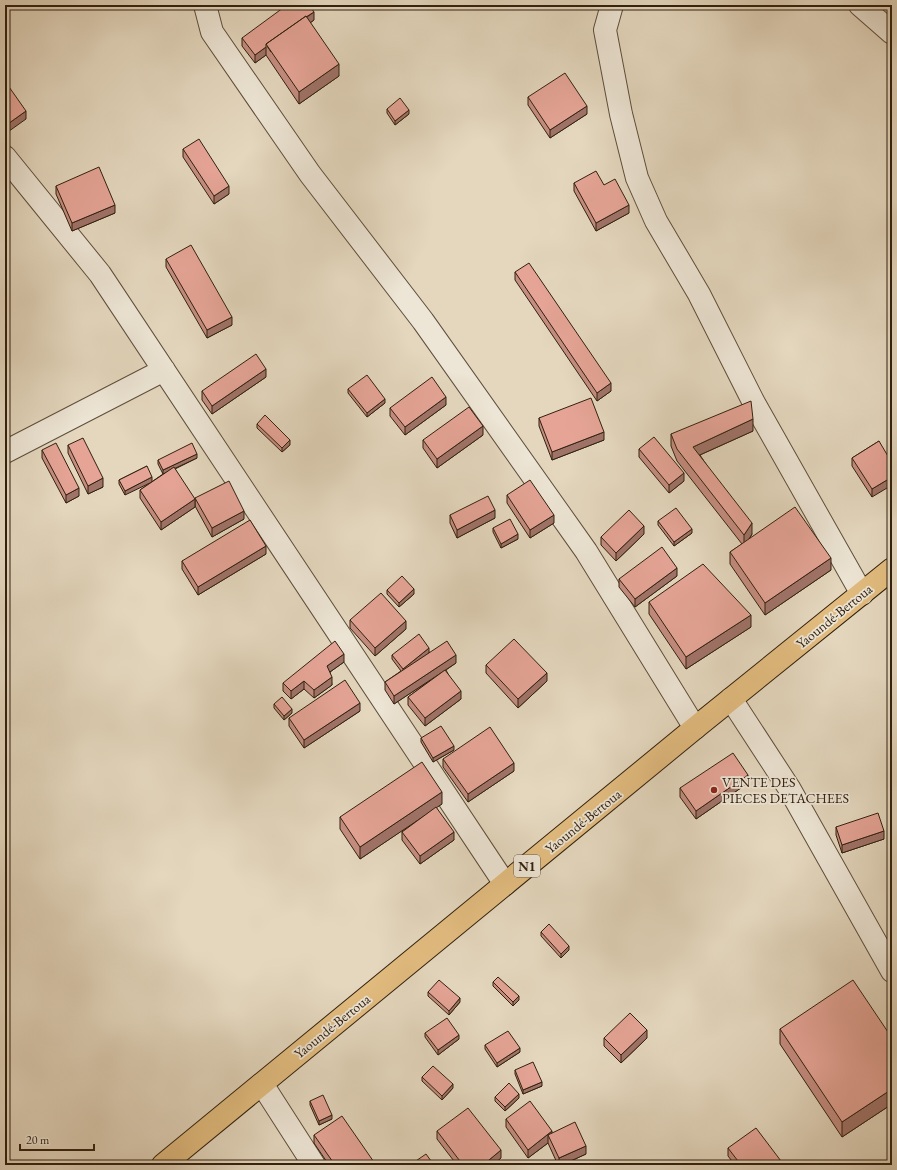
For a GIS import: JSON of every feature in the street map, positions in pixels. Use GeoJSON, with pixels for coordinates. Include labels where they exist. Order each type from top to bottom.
{"type":"FeatureCollection","features":[{"type":"Feature","properties":{"kind":"highway","name":"Yaoundé-Bertoua"},"geometry":{"type":"LineString","coordinates":[[163,1165],[695,728],[892,569]]}},
{"type":"Feature","properties":{"kind":"street"},"geometry":{"type":"LineString","coordinates":[[205,5],[212,32],[310,174],[423,322],[586,551],[695,728]]}},
{"type":"Feature","properties":{"kind":"street"},"geometry":{"type":"LineString","coordinates":[[612,5],[605,30],[621,114],[637,178],[656,221],[699,294],[754,403],[862,594]]}},
{"type":"Feature","properties":{"kind":"street"},"geometry":{"type":"LineString","coordinates":[[860,5],[892,33]]}},
{"type":"Feature","properties":{"kind":"street"},"geometry":{"type":"LineString","coordinates":[[5,157],[100,274],[506,884]]}},
{"type":"Feature","properties":{"kind":"street"},"geometry":{"type":"LineString","coordinates":[[5,452],[164,370]]}},
{"type":"Feature","properties":{"kind":"street"},"geometry":{"type":"LineString","coordinates":[[731,699],[789,788],[892,971]]}},
{"type":"Feature","properties":{"kind":"street"},"geometry":{"type":"LineString","coordinates":[[262,1084],[314,1165]]}},
{"type":"Feature","properties":{"kind":"building"},"geometry":{"type":"Polygon","coordinates":[[[287,5],[309,5],[314,12],[266,44],[266,47],[255,55],[242,38],[287,5]]]}},
{"type":"Feature","properties":{"kind":"building"},"geometry":{"type":"Polygon","coordinates":[[[306,16],[339,64],[299,92],[266,44],[306,16]]]}},
{"type":"Feature","properties":{"kind":"building"},"geometry":{"type":"Polygon","coordinates":[[[565,73],[587,106],[550,130],[528,97],[565,73]]]}},
{"type":"Feature","properties":{"kind":"building"},"geometry":{"type":"Polygon","coordinates":[[[7,84],[26,111],[5,126],[5,85],[7,84]]]}},
{"type":"Feature","properties":{"kind":"building"},"geometry":{"type":"Polygon","coordinates":[[[400,98],[409,110],[395,121],[387,109],[400,98]]]}},
{"type":"Feature","properties":{"kind":"building"},"geometry":{"type":"Polygon","coordinates":[[[199,139],[229,186],[214,196],[183,149],[199,139]]]}},
{"type":"Feature","properties":{"kind":"building"},"geometry":{"type":"Polygon","coordinates":[[[99,167],[115,205],[72,223],[56,186],[99,167]]]}},
{"type":"Feature","properties":{"kind":"building"},"geometry":{"type":"Polygon","coordinates":[[[596,171],[604,185],[615,179],[629,205],[596,223],[574,183],[596,171]]]}},
{"type":"Feature","properties":{"kind":"building"},"geometry":{"type":"Polygon","coordinates":[[[191,245],[232,317],[207,330],[166,259],[191,245]]]}},
{"type":"Feature","properties":{"kind":"building"},"geometry":{"type":"Polygon","coordinates":[[[529,263],[611,383],[597,393],[515,272],[529,263]]]}},
{"type":"Feature","properties":{"kind":"building"},"geometry":{"type":"Polygon","coordinates":[[[256,354],[266,369],[212,406],[202,391],[256,354]]]}},
{"type":"Feature","properties":{"kind":"building"},"geometry":{"type":"Polygon","coordinates":[[[367,375],[385,399],[367,413],[348,389],[367,375]]]}},
{"type":"Feature","properties":{"kind":"building"},"geometry":{"type":"Polygon","coordinates":[[[432,377],[446,397],[405,427],[390,408],[432,377]]]}},
{"type":"Feature","properties":{"kind":"building"},"geometry":{"type":"Polygon","coordinates":[[[591,398],[604,432],[552,452],[539,418],[591,398]]]}},
{"type":"Feature","properties":{"kind":"building"},"geometry":{"type":"Polygon","coordinates":[[[751,401],[753,419],[693,447],[752,523],[744,535],[677,449],[671,434],[751,401]]]}},
{"type":"Feature","properties":{"kind":"building"},"geometry":{"type":"Polygon","coordinates":[[[469,407],[483,426],[437,459],[423,440],[469,407]]]}},
{"type":"Feature","properties":{"kind":"building"},"geometry":{"type":"Polygon","coordinates":[[[265,415],[290,440],[282,448],[257,424],[265,415]]]}},
{"type":"Feature","properties":{"kind":"building"},"geometry":{"type":"Polygon","coordinates":[[[654,437],[684,473],[669,485],[639,449],[654,437]]]}},
{"type":"Feature","properties":{"kind":"building"},"geometry":{"type":"Polygon","coordinates":[[[83,438],[103,478],[88,486],[68,445],[83,438]]]}},
{"type":"Feature","properties":{"kind":"building"},"geometry":{"type":"Polygon","coordinates":[[[879,441],[892,463],[892,477],[872,489],[852,458],[879,441]]]}},
{"type":"Feature","properties":{"kind":"building"},"geometry":{"type":"Polygon","coordinates":[[[56,443],[79,488],[66,495],[42,450],[56,443]]]}},
{"type":"Feature","properties":{"kind":"building"},"geometry":{"type":"Polygon","coordinates":[[[192,443],[197,454],[163,470],[158,460],[192,443]]]}},
{"type":"Feature","properties":{"kind":"building"},"geometry":{"type":"Polygon","coordinates":[[[147,466],[152,477],[125,491],[119,480],[147,466]]]}},
{"type":"Feature","properties":{"kind":"building"},"geometry":{"type":"Polygon","coordinates":[[[174,467],[195,499],[161,522],[140,490],[174,467]]]}},
{"type":"Feature","properties":{"kind":"building"},"geometry":{"type":"Polygon","coordinates":[[[530,480],[554,515],[530,530],[507,495],[530,480]]]}},
{"type":"Feature","properties":{"kind":"building"},"geometry":{"type":"Polygon","coordinates":[[[229,481],[244,511],[212,528],[195,498],[229,481]]]}},
{"type":"Feature","properties":{"kind":"building"},"geometry":{"type":"Polygon","coordinates":[[[488,496],[495,510],[457,530],[450,515],[488,496]]]}},
{"type":"Feature","properties":{"kind":"building"},"geometry":{"type":"Polygon","coordinates":[[[795,507],[831,558],[765,603],[730,552],[795,507]]]}},
{"type":"Feature","properties":{"kind":"building"},"geometry":{"type":"Polygon","coordinates":[[[676,508],[692,529],[674,542],[658,521],[676,508]]]}},
{"type":"Feature","properties":{"kind":"building"},"geometry":{"type":"Polygon","coordinates":[[[629,510],[644,526],[616,553],[601,537],[629,510]]]}},
{"type":"Feature","properties":{"kind":"building"},"geometry":{"type":"Polygon","coordinates":[[[510,519],[518,534],[501,544],[493,528],[510,519]]]}},
{"type":"Feature","properties":{"kind":"building"},"geometry":{"type":"Polygon","coordinates":[[[250,520],[266,546],[198,587],[182,561],[250,520]]]}},
{"type":"Feature","properties":{"kind":"building"},"geometry":{"type":"Polygon","coordinates":[[[662,547],[677,568],[635,599],[619,579],[662,547]]]}},
{"type":"Feature","properties":{"kind":"building"},"geometry":{"type":"Polygon","coordinates":[[[703,564],[751,615],[686,657],[649,602],[703,564]]]}},
{"type":"Feature","properties":{"kind":"building"},"geometry":{"type":"Polygon","coordinates":[[[402,576],[414,589],[399,603],[387,590],[402,576]]]}},
{"type":"Feature","properties":{"kind":"building"},"geometry":{"type":"Polygon","coordinates":[[[381,593],[406,621],[375,648],[350,620],[381,593]]]}},
{"type":"Feature","properties":{"kind":"building"},"geometry":{"type":"Polygon","coordinates":[[[419,634],[429,648],[403,669],[392,655],[419,634]]]}},
{"type":"Feature","properties":{"kind":"building"},"geometry":{"type":"Polygon","coordinates":[[[514,639],[547,673],[518,699],[486,665],[514,639]]]}},
{"type":"Feature","properties":{"kind":"building"},"geometry":{"type":"Polygon","coordinates":[[[335,641],[344,654],[327,666],[332,677],[314,690],[304,681],[291,691],[283,683],[335,641]]]}},
{"type":"Feature","properties":{"kind":"building"},"geometry":{"type":"Polygon","coordinates":[[[447,641],[456,655],[394,696],[385,682],[447,641]]]}},
{"type":"Feature","properties":{"kind":"building"},"geometry":{"type":"Polygon","coordinates":[[[445,670],[461,691],[425,718],[408,697],[445,670]]]}},
{"type":"Feature","properties":{"kind":"building"},"geometry":{"type":"Polygon","coordinates":[[[345,680],[360,703],[304,740],[289,718],[345,680]]]}},
{"type":"Feature","properties":{"kind":"building"},"geometry":{"type":"Polygon","coordinates":[[[282,697],[292,709],[284,716],[274,704],[282,697]]]}},
{"type":"Feature","properties":{"kind":"building"},"geometry":{"type":"Polygon","coordinates":[[[441,726],[454,746],[433,758],[421,738],[441,726]]]}},
{"type":"Feature","properties":{"kind":"building"},"geometry":{"type":"Polygon","coordinates":[[[490,727],[514,763],[468,794],[443,759],[490,727]]]}},
{"type":"Feature","properties":{"kind":"building","name":"VENTE DES PIECES DETACHEES"},"geometry":{"type":"Polygon","coordinates":[[[733,753],[748,775],[696,811],[680,788],[733,753]]]}},
{"type":"Feature","properties":{"kind":"building"},"geometry":{"type":"Polygon","coordinates":[[[892,756],[892,764],[888,759],[892,756]]]}},
{"type":"Feature","properties":{"kind":"building"},"geometry":{"type":"Polygon","coordinates":[[[422,762],[442,792],[360,847],[340,817],[422,762]]]}},
{"type":"Feature","properties":{"kind":"building"},"geometry":{"type":"Polygon","coordinates":[[[436,807],[454,832],[420,856],[402,832],[436,807]]]}},
{"type":"Feature","properties":{"kind":"building"},"geometry":{"type":"Polygon","coordinates":[[[878,813],[884,831],[842,845],[836,827],[878,813]]]}},
{"type":"Feature","properties":{"kind":"building"},"geometry":{"type":"Polygon","coordinates":[[[549,924],[569,946],[561,954],[541,932],[549,924]]]}},
{"type":"Feature","properties":{"kind":"building"},"geometry":{"type":"Polygon","coordinates":[[[498,977],[519,996],[513,1002],[493,982],[498,977]]]}},
{"type":"Feature","properties":{"kind":"building"},"geometry":{"type":"Polygon","coordinates":[[[439,980],[460,998],[449,1011],[428,992],[439,980]]]}},
{"type":"Feature","properties":{"kind":"building"},"geometry":{"type":"Polygon","coordinates":[[[853,980],[892,1038],[892,1089],[842,1122],[780,1029],[853,980]]]}},
{"type":"Feature","properties":{"kind":"building"},"geometry":{"type":"Polygon","coordinates":[[[630,1013],[647,1030],[621,1055],[604,1038],[630,1013]]]}},
{"type":"Feature","properties":{"kind":"building"},"geometry":{"type":"Polygon","coordinates":[[[447,1018],[459,1035],[438,1050],[425,1033],[447,1018]]]}},
{"type":"Feature","properties":{"kind":"building"},"geometry":{"type":"Polygon","coordinates":[[[508,1031],[520,1048],[497,1063],[485,1045],[508,1031]]]}},
{"type":"Feature","properties":{"kind":"building"},"geometry":{"type":"Polygon","coordinates":[[[533,1062],[542,1082],[523,1090],[515,1070],[533,1062]]]}},
{"type":"Feature","properties":{"kind":"building"},"geometry":{"type":"Polygon","coordinates":[[[433,1066],[453,1084],[442,1096],[422,1077],[433,1066]]]}},
{"type":"Feature","properties":{"kind":"building"},"geometry":{"type":"Polygon","coordinates":[[[509,1083],[519,1094],[505,1107],[495,1097],[509,1083]]]}},
{"type":"Feature","properties":{"kind":"building"},"geometry":{"type":"Polygon","coordinates":[[[323,1095],[332,1115],[319,1121],[310,1101],[323,1095]]]}},
{"type":"Feature","properties":{"kind":"building"},"geometry":{"type":"Polygon","coordinates":[[[530,1101],[552,1131],[528,1150],[506,1119],[530,1101]]]}},
{"type":"Feature","properties":{"kind":"building"},"geometry":{"type":"Polygon","coordinates":[[[468,1108],[501,1150],[483,1165],[463,1165],[437,1131],[468,1108]]]}},
{"type":"Feature","properties":{"kind":"building"},"geometry":{"type":"Polygon","coordinates":[[[342,1116],[376,1165],[335,1165],[314,1135],[342,1116]]]}},
{"type":"Feature","properties":{"kind":"building"},"geometry":{"type":"Polygon","coordinates":[[[575,1122],[586,1146],[559,1158],[548,1135],[575,1122]]]}},
{"type":"Feature","properties":{"kind":"building"},"geometry":{"type":"Polygon","coordinates":[[[756,1128],[784,1165],[741,1165],[728,1148],[756,1128]]]}},
{"type":"Feature","properties":{"kind":"building"},"geometry":{"type":"Polygon","coordinates":[[[426,1154],[434,1165],[410,1165],[426,1154]]]}},
{"type":"Feature","properties":{"kind":"place","name":"VENTE DES PIECES DETACHEES"},"geometry":{"type":"Point","coordinates":[714,790]}}]}
